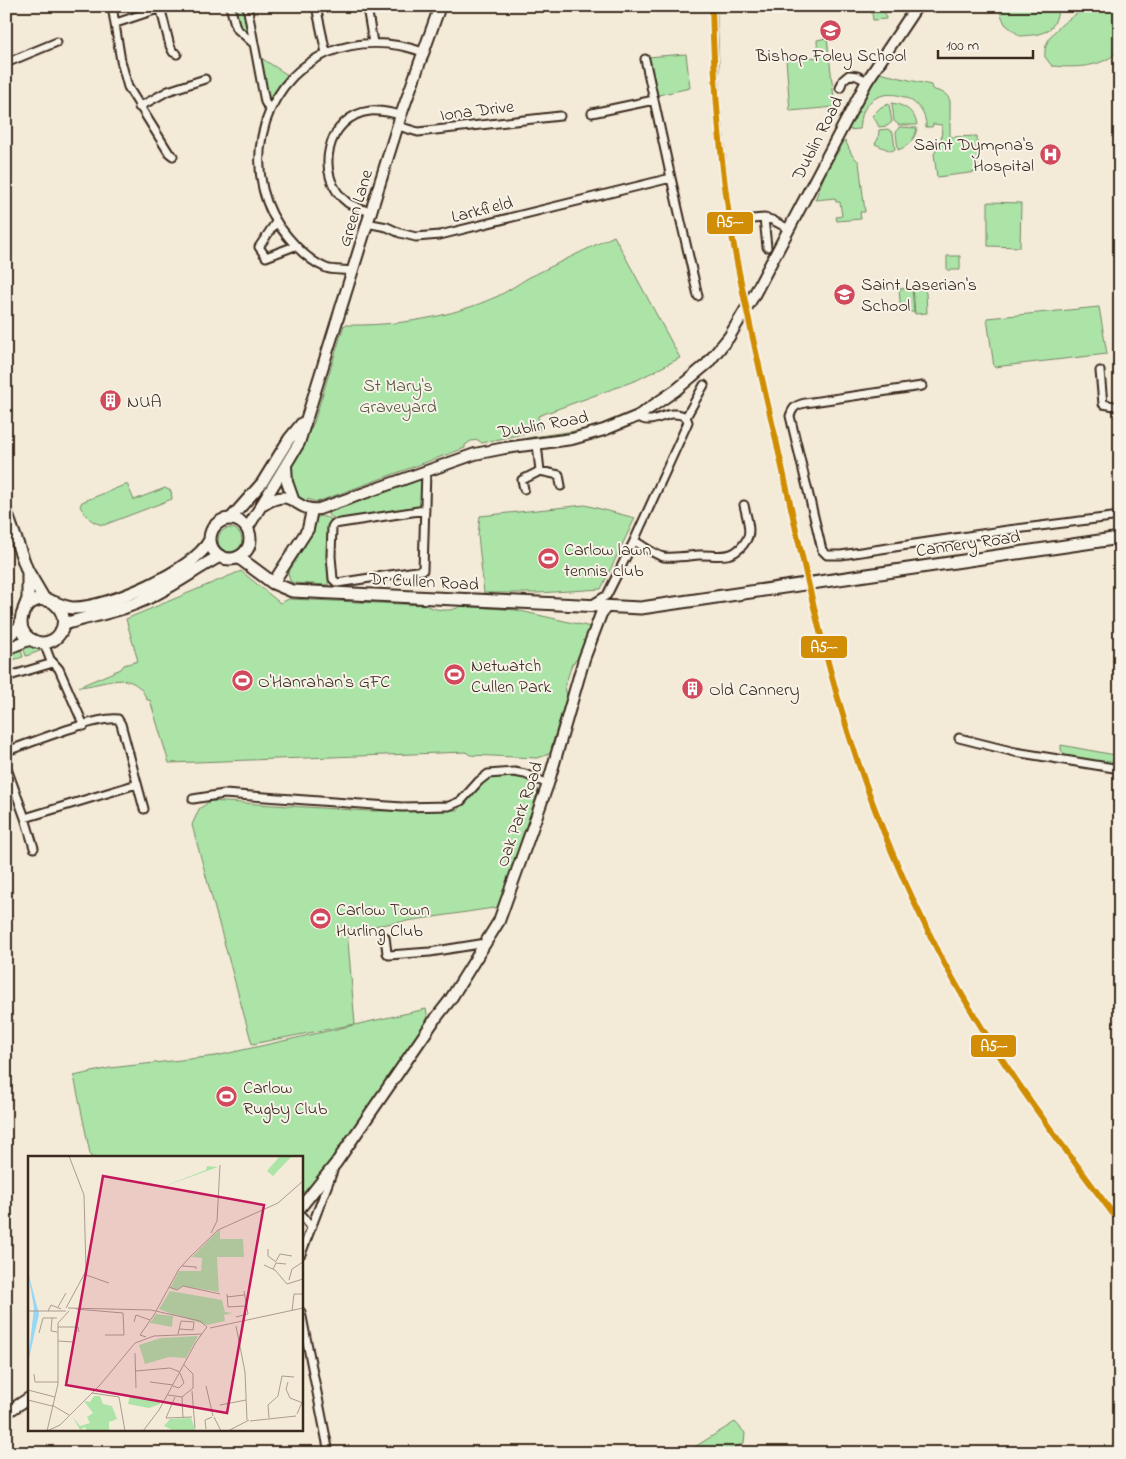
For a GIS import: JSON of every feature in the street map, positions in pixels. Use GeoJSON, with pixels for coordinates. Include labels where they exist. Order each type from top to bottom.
{"type":"FeatureCollection","features":[{"type":"Feature","properties":{"kind":"main road","name":"Green Lane"},"geometry":{"type":"LineString","coordinates":[[304,420],[311,406],[366,223],[401,115],[440,6]]}},
{"type":"Feature","properties":{"kind":"main road","name":"Dublin Road"},"geometry":{"type":"LineString","coordinates":[[312,510],[475,454],[592,434],[638,416],[676,390],[707,364],[729,337],[753,297],[867,81],[917,6]]}},
{"type":"Feature","properties":{"kind":"main road"},"geometry":{"type":"LineString","coordinates":[[248,528],[299,443],[304,420]]}},
{"type":"Feature","properties":{"kind":"main road"},"geometry":{"type":"LineString","coordinates":[[231,518],[243,523],[248,528],[250,539],[249,545],[243,554],[238,557],[226,558],[220,556],[211,546],[212,530],[220,521],[231,518],[262,483],[289,439],[304,420]]}},
{"type":"Feature","properties":{"kind":"main road"},"geometry":{"type":"LineString","coordinates":[[286,465],[287,482],[292,498]]}},
{"type":"Feature","properties":{"kind":"main road"},"geometry":{"type":"LineString","coordinates":[[262,483],[292,498],[306,509],[312,510],[308,529],[273,583]]}},
{"type":"Feature","properties":{"kind":"main road"},"geometry":{"type":"LineString","coordinates":[[263,505],[272,499],[281,497],[292,498]]}},
{"type":"Feature","properties":{"kind":"main road"},"geometry":{"type":"LineString","coordinates":[[6,512],[28,570],[49,601],[62,612],[64,624],[59,635],[55,639],[44,643],[26,636],[21,625],[23,611],[28,600],[28,570]]}},
{"type":"Feature","properties":{"kind":"main road","name":"Cannery Road"},"geometry":{"type":"LineString","coordinates":[[609,603],[649,607],[1120,538]]}},
{"type":"Feature","properties":{"kind":"main road"},"geometry":{"type":"LineString","coordinates":[[23,611],[32,602],[49,601],[71,608],[89,607],[141,591],[194,557],[210,540]]}},
{"type":"Feature","properties":{"kind":"main road"},"geometry":{"type":"LineString","coordinates":[[249,545],[261,573]]}},
{"type":"Feature","properties":{"kind":"main road"},"geometry":{"type":"LineString","coordinates":[[64,624],[137,603],[173,585],[220,556]]}},
{"type":"Feature","properties":{"kind":"main road","name":"Dr Cullen Road"},"geometry":{"type":"LineString","coordinates":[[238,557],[273,583],[292,591],[545,604],[591,605],[609,603]]}},
{"type":"Feature","properties":{"kind":"main road","name":"Oak Park Road"},"geometry":{"type":"LineString","coordinates":[[302,1206],[336,1163],[434,1020],[450,1000],[499,921],[548,784],[584,659],[601,614],[609,603]]}},
{"type":"Feature","properties":{"kind":"main road"},"geometry":{"type":"LineString","coordinates":[[6,639],[21,625]]}},
{"type":"Feature","properties":{"kind":"main road"},"geometry":{"type":"LineString","coordinates":[[6,649],[30,639]]}},
{"type":"Feature","properties":{"kind":"main road"},"geometry":{"type":"LineString","coordinates":[[6,1412],[28,1399]]}},
{"type":"Feature","properties":{"kind":"street"},"geometry":{"type":"LineString","coordinates":[[112,6],[124,75],[130,92],[169,153],[173,156]]}},
{"type":"Feature","properties":{"kind":"street"},"geometry":{"type":"LineString","coordinates":[[230,6],[236,28],[254,44]]}},
{"type":"Feature","properties":{"kind":"street"},"geometry":{"type":"LineString","coordinates":[[247,6],[265,102],[270,110]]}},
{"type":"Feature","properties":{"kind":"street"},"geometry":{"type":"LineString","coordinates":[[316,6],[326,53]]}},
{"type":"Feature","properties":{"kind":"street"},"geometry":{"type":"LineString","coordinates":[[369,6],[368,13],[373,43]]}},
{"type":"Feature","properties":{"kind":"street"},"geometry":{"type":"LineString","coordinates":[[116,23],[160,7],[172,52],[177,54]]}},
{"type":"Feature","properties":{"kind":"street"},"geometry":{"type":"LineString","coordinates":[[6,63],[57,42]]}},
{"type":"Feature","properties":{"kind":"street"},"geometry":{"type":"LineString","coordinates":[[352,271],[327,269],[295,246],[276,222],[264,197],[258,158],[260,143],[270,110],[291,80],[303,68],[326,53],[373,43],[402,46],[423,52]]}},
{"type":"Feature","properties":{"kind":"street"},"geometry":{"type":"LineString","coordinates":[[646,58],[698,296]]}},
{"type":"Feature","properties":{"kind":"street"},"geometry":{"type":"LineString","coordinates":[[840,88],[843,80],[849,75],[867,81]]}},
{"type":"Feature","properties":{"kind":"street"},"geometry":{"type":"LineString","coordinates":[[140,107],[178,87],[205,79]]}},
{"type":"Feature","properties":{"kind":"street"},"geometry":{"type":"LineString","coordinates":[[592,113],[654,100]]}},
{"type":"Feature","properties":{"kind":"street"},"geometry":{"type":"LineString","coordinates":[[370,212],[348,202],[334,187],[327,167],[329,149],[337,131],[344,122],[356,114],[380,111],[401,115]]}},
{"type":"Feature","properties":{"kind":"street","name":"Iona Drive"},"geometry":{"type":"LineString","coordinates":[[398,126],[418,132],[560,116]]}},
{"type":"Feature","properties":{"kind":"street","name":"Larkfield"},"geometry":{"type":"LineString","coordinates":[[366,223],[387,227],[416,237],[440,235],[671,178]]}},
{"type":"Feature","properties":{"kind":"street"},"geometry":{"type":"LineString","coordinates":[[764,218],[767,247]]}},
{"type":"Feature","properties":{"kind":"street"},"geometry":{"type":"LineString","coordinates":[[741,220],[764,218],[772,220],[789,230]]}},
{"type":"Feature","properties":{"kind":"street"},"geometry":{"type":"LineString","coordinates":[[276,222],[259,247],[266,256],[295,246]]}},
{"type":"Feature","properties":{"kind":"street"},"geometry":{"type":"LineString","coordinates":[[1101,371],[1103,404]]}},
{"type":"Feature","properties":{"kind":"street","name":"Oak Park Road"},"geometry":{"type":"LineString","coordinates":[[609,603],[656,488],[685,430],[688,422],[686,417],[704,385]]}},
{"type":"Feature","properties":{"kind":"street"},"geometry":{"type":"LineString","coordinates":[[922,386],[805,403],[793,408],[790,416],[822,550],[827,555],[841,556],[969,535],[1120,516]]}},
{"type":"Feature","properties":{"kind":"street"},"geometry":{"type":"LineString","coordinates":[[1096,408],[1103,404]]}},
{"type":"Feature","properties":{"kind":"street"},"geometry":{"type":"LineString","coordinates":[[1103,404],[1116,409]]}},
{"type":"Feature","properties":{"kind":"street"},"geometry":{"type":"LineString","coordinates":[[638,416],[642,420],[649,421],[674,413],[686,417]]}},
{"type":"Feature","properties":{"kind":"street"},"geometry":{"type":"LineString","coordinates":[[537,444],[540,471]]}},
{"type":"Feature","properties":{"kind":"street"},"geometry":{"type":"LineString","coordinates":[[424,510],[334,524],[332,527],[331,556],[333,579],[337,583],[423,570],[426,471]]}},
{"type":"Feature","properties":{"kind":"street"},"geometry":{"type":"LineString","coordinates":[[524,489],[522,480],[540,471],[559,475],[561,486]]}},
{"type":"Feature","properties":{"kind":"street"},"geometry":{"type":"LineString","coordinates":[[634,541],[664,556],[701,555],[722,557],[733,553],[748,538],[744,505]]}},
{"type":"Feature","properties":{"kind":"street"},"geometry":{"type":"LineString","coordinates":[[44,643],[50,659],[60,669],[84,726]]}},
{"type":"Feature","properties":{"kind":"street"},"geometry":{"type":"LineString","coordinates":[[6,677],[53,663]]}},
{"type":"Feature","properties":{"kind":"street"},"geometry":{"type":"LineString","coordinates":[[10,750],[111,718],[118,719],[144,809]]}},
{"type":"Feature","properties":{"kind":"street"},"geometry":{"type":"LineString","coordinates":[[960,738],[1015,752],[1120,769]]}},
{"type":"Feature","properties":{"kind":"street"},"geometry":{"type":"LineString","coordinates":[[6,766],[34,848]]}},
{"type":"Feature","properties":{"kind":"street"},"geometry":{"type":"LineString","coordinates":[[192,799],[224,794],[402,807],[449,806],[461,801],[479,780],[488,774],[514,772],[526,774],[548,784]]}},
{"type":"Feature","properties":{"kind":"street"},"geometry":{"type":"LineString","coordinates":[[25,818],[137,784]]}},
{"type":"Feature","properties":{"kind":"street"},"geometry":{"type":"LineString","coordinates":[[385,937],[387,953],[389,955],[430,952],[487,942]]}},
{"type":"Feature","properties":{"kind":"street"},"geometry":{"type":"LineString","coordinates":[[302,1251],[336,1163]]}},
{"type":"Feature","properties":{"kind":"street"},"geometry":{"type":"LineString","coordinates":[[302,1216],[311,1226]]}},
{"type":"Feature","properties":{"kind":"street"},"geometry":{"type":"LineString","coordinates":[[302,1317],[329,1453]]}},
{"type":"Feature","properties":{"kind":"green space"},"geometry":{"type":"Polygon","coordinates":[[[232,6],[244,6],[248,35],[239,27],[232,6]]]}},
{"type":"Feature","properties":{"kind":"green space"},"geometry":{"type":"Polygon","coordinates":[[[871,6],[884,6],[886,19],[873,20],[871,6]]]}},
{"type":"Feature","properties":{"kind":"green space"},"geometry":{"type":"Polygon","coordinates":[[[1009,6],[1061,6],[1053,26],[1045,32],[1020,36],[1005,24],[1000,12],[1009,6]]]}},
{"type":"Feature","properties":{"kind":"green space"},"geometry":{"type":"Polygon","coordinates":[[[1089,6],[1120,6],[1120,49],[1106,60],[1098,63],[1079,67],[1052,66],[1045,57],[1045,48],[1048,40],[1060,27],[1089,6]]]}},
{"type":"Feature","properties":{"kind":"green space"},"geometry":{"type":"Polygon","coordinates":[[[827,38],[835,107],[790,111],[786,59],[818,57],[817,40],[827,38]]]}},
{"type":"Feature","properties":{"kind":"green space"},"geometry":{"type":"Polygon","coordinates":[[[686,54],[690,88],[654,96],[647,57],[686,54]]]}},
{"type":"Feature","properties":{"kind":"green space"},"geometry":{"type":"Polygon","coordinates":[[[258,56],[291,77],[274,98],[267,97],[258,56]]]}},
{"type":"Feature","properties":{"kind":"green space"},"geometry":{"type":"Polygon","coordinates":[[[879,73],[931,85],[932,89],[947,96],[950,101],[950,137],[977,136],[978,172],[937,177],[934,154],[941,143],[942,125],[933,124],[932,127],[926,127],[924,116],[919,107],[911,100],[901,96],[890,94],[880,96],[871,101],[863,112],[860,129],[847,130],[879,73]]]}},
{"type":"Feature","properties":{"kind":"green space"},"geometry":{"type":"Polygon","coordinates":[[[892,103],[901,105],[909,110],[914,116],[917,125],[899,125],[894,121],[892,103]]]}},
{"type":"Feature","properties":{"kind":"green space"},"geometry":{"type":"Polygon","coordinates":[[[889,104],[892,122],[887,126],[879,127],[872,116],[881,107],[889,104]]]}},
{"type":"Feature","properties":{"kind":"green space"},"geometry":{"type":"Polygon","coordinates":[[[899,127],[917,128],[911,142],[898,150],[896,133],[899,127]]]}},
{"type":"Feature","properties":{"kind":"green space"},"geometry":{"type":"Polygon","coordinates":[[[888,129],[893,133],[895,149],[891,151],[875,144],[878,139],[879,130],[888,129]]]}},
{"type":"Feature","properties":{"kind":"green space"},"geometry":{"type":"Polygon","coordinates":[[[845,140],[852,155],[859,162],[865,212],[860,212],[861,219],[837,221],[836,217],[842,216],[840,202],[836,202],[835,198],[815,200],[825,174],[845,140]]]}},
{"type":"Feature","properties":{"kind":"green space"},"geometry":{"type":"Polygon","coordinates":[[[988,202],[1021,203],[1020,247],[988,246],[988,202]]]}},
{"type":"Feature","properties":{"kind":"green space","name":"St Mary's Graveyard"},"geometry":{"type":"Polygon","coordinates":[[[614,236],[680,358],[637,380],[538,416],[540,430],[482,443],[478,440],[471,441],[465,445],[465,448],[317,502],[308,499],[306,502],[297,498],[290,486],[291,465],[314,422],[344,325],[383,324],[423,319],[480,304],[614,236]]]}},
{"type":"Feature","properties":{"kind":"green space"},"geometry":{"type":"Polygon","coordinates":[[[947,256],[960,256],[960,270],[947,270],[947,256]]]}},
{"type":"Feature","properties":{"kind":"green space"},"geometry":{"type":"Polygon","coordinates":[[[913,287],[923,287],[926,293],[927,313],[915,314],[913,287]]]}},
{"type":"Feature","properties":{"kind":"green space"},"geometry":{"type":"Polygon","coordinates":[[[912,288],[914,312],[901,312],[899,289],[912,288]]]}},
{"type":"Feature","properties":{"kind":"green space"},"geometry":{"type":"Polygon","coordinates":[[[1099,307],[1107,354],[994,367],[987,318],[1099,307]]]}},
{"type":"Feature","properties":{"kind":"green space"},"geometry":{"type":"Polygon","coordinates":[[[595,428],[577,434],[487,447],[532,437],[595,428]]]}},
{"type":"Feature","properties":{"kind":"green space"},"geometry":{"type":"Polygon","coordinates":[[[418,479],[423,481],[420,507],[418,508],[339,521],[328,515],[328,513],[418,479]]]}},
{"type":"Feature","properties":{"kind":"green space"},"geometry":{"type":"Polygon","coordinates":[[[127,484],[134,500],[165,488],[171,491],[172,499],[104,525],[90,519],[80,506],[82,502],[127,484]]]}},
{"type":"Feature","properties":{"kind":"green space","name":"Carlow lawn tennis club"},"geometry":{"type":"Polygon","coordinates":[[[585,505],[635,518],[601,589],[538,593],[484,593],[478,535],[480,516],[585,505]]]}},
{"type":"Feature","properties":{"kind":"green space"},"geometry":{"type":"Polygon","coordinates":[[[321,516],[331,519],[328,585],[294,583],[290,581],[288,573],[313,532],[316,518],[321,516]]]}},
{"type":"Feature","properties":{"kind":"green space"},"geometry":{"type":"Polygon","coordinates":[[[225,528],[235,528],[242,535],[242,545],[235,552],[225,552],[218,545],[218,535],[225,528]]]}},
{"type":"Feature","properties":{"kind":"green space"},"geometry":{"type":"Polygon","coordinates":[[[241,571],[280,603],[289,599],[425,605],[443,610],[453,610],[461,606],[516,610],[591,627],[579,657],[572,664],[565,686],[567,696],[551,748],[553,749],[552,752],[537,758],[470,755],[466,752],[169,763],[150,700],[147,700],[134,683],[117,680],[78,687],[121,669],[124,665],[138,661],[126,619],[241,571]]]}},
{"type":"Feature","properties":{"kind":"green space"},"geometry":{"type":"Polygon","coordinates":[[[33,645],[39,648],[40,651],[26,656],[23,646],[33,645]]]}},
{"type":"Feature","properties":{"kind":"green space"},"geometry":{"type":"Polygon","coordinates":[[[20,647],[23,657],[6,662],[6,654],[20,647]]]}},
{"type":"Feature","properties":{"kind":"green space"},"geometry":{"type":"Polygon","coordinates":[[[1061,745],[1115,755],[1112,763],[1108,764],[1067,757],[1061,750],[1061,745]]]}},
{"type":"Feature","properties":{"kind":"green space","name":"Carlow Town Hurling Club"},"geometry":{"type":"Polygon","coordinates":[[[489,777],[519,777],[535,782],[538,791],[500,907],[347,930],[355,1024],[252,1044],[192,825],[199,809],[210,801],[368,811],[458,810],[489,777]]]}},
{"type":"Feature","properties":{"kind":"green space","name":"Carlow Rugby Club"},"geometry":{"type":"Polygon","coordinates":[[[426,1009],[428,1019],[338,1155],[302,1200],[302,1156],[91,1156],[74,1076],[110,1068],[216,1056],[426,1009]]]}},
{"type":"Feature","properties":{"kind":"green space"},"geometry":{"type":"Polygon","coordinates":[[[735,1422],[745,1433],[744,1443],[729,1450],[729,1453],[685,1453],[735,1422]]]}},
{"type":"Feature","properties":{"kind":"railway"},"geometry":{"type":"LineString","coordinates":[[715,6],[719,101],[727,184],[741,282]]}},
{"type":"Feature","properties":{"kind":"transit line","name":"A5--"},"geometry":{"type":"LineString","coordinates":[[712,6],[714,65],[721,153],[733,241],[753,341],[812,600],[828,663],[857,761],[908,889],[957,987],[1023,1090],[1120,1223]]}},
{"type":"Feature","properties":{"kind":"place","name":"Bishop Foley School"},"geometry":{"type":"Point","coordinates":[831,30]}},
{"type":"Feature","properties":{"kind":"place","name":"Saint Dympna's Hospital"},"geometry":{"type":"Point","coordinates":[1050,154]}},
{"type":"Feature","properties":{"kind":"place","name":"Saint Laserian's School"},"geometry":{"type":"Point","coordinates":[845,294]}},
{"type":"Feature","properties":{"kind":"place","name":"NUA"},"geometry":{"type":"Point","coordinates":[111,401]}},
{"type":"Feature","properties":{"kind":"place","name":"Carlow lawn tennis club"},"geometry":{"type":"Point","coordinates":[548,559]}},
{"type":"Feature","properties":{"kind":"place","name":"Netwatch Cullen Park"},"geometry":{"type":"Point","coordinates":[455,675]}},
{"type":"Feature","properties":{"kind":"place","name":"O'Hanrahan's GFC"},"geometry":{"type":"Point","coordinates":[242,681]}},
{"type":"Feature","properties":{"kind":"place","name":"Old Cannery"},"geometry":{"type":"Point","coordinates":[693,689]}},
{"type":"Feature","properties":{"kind":"place","name":"Carlow Town Hurling Club"},"geometry":{"type":"Point","coordinates":[320,919]}},
{"type":"Feature","properties":{"kind":"place","name":"Carlow Rugby Club"},"geometry":{"type":"Point","coordinates":[227,1097]}}]}
